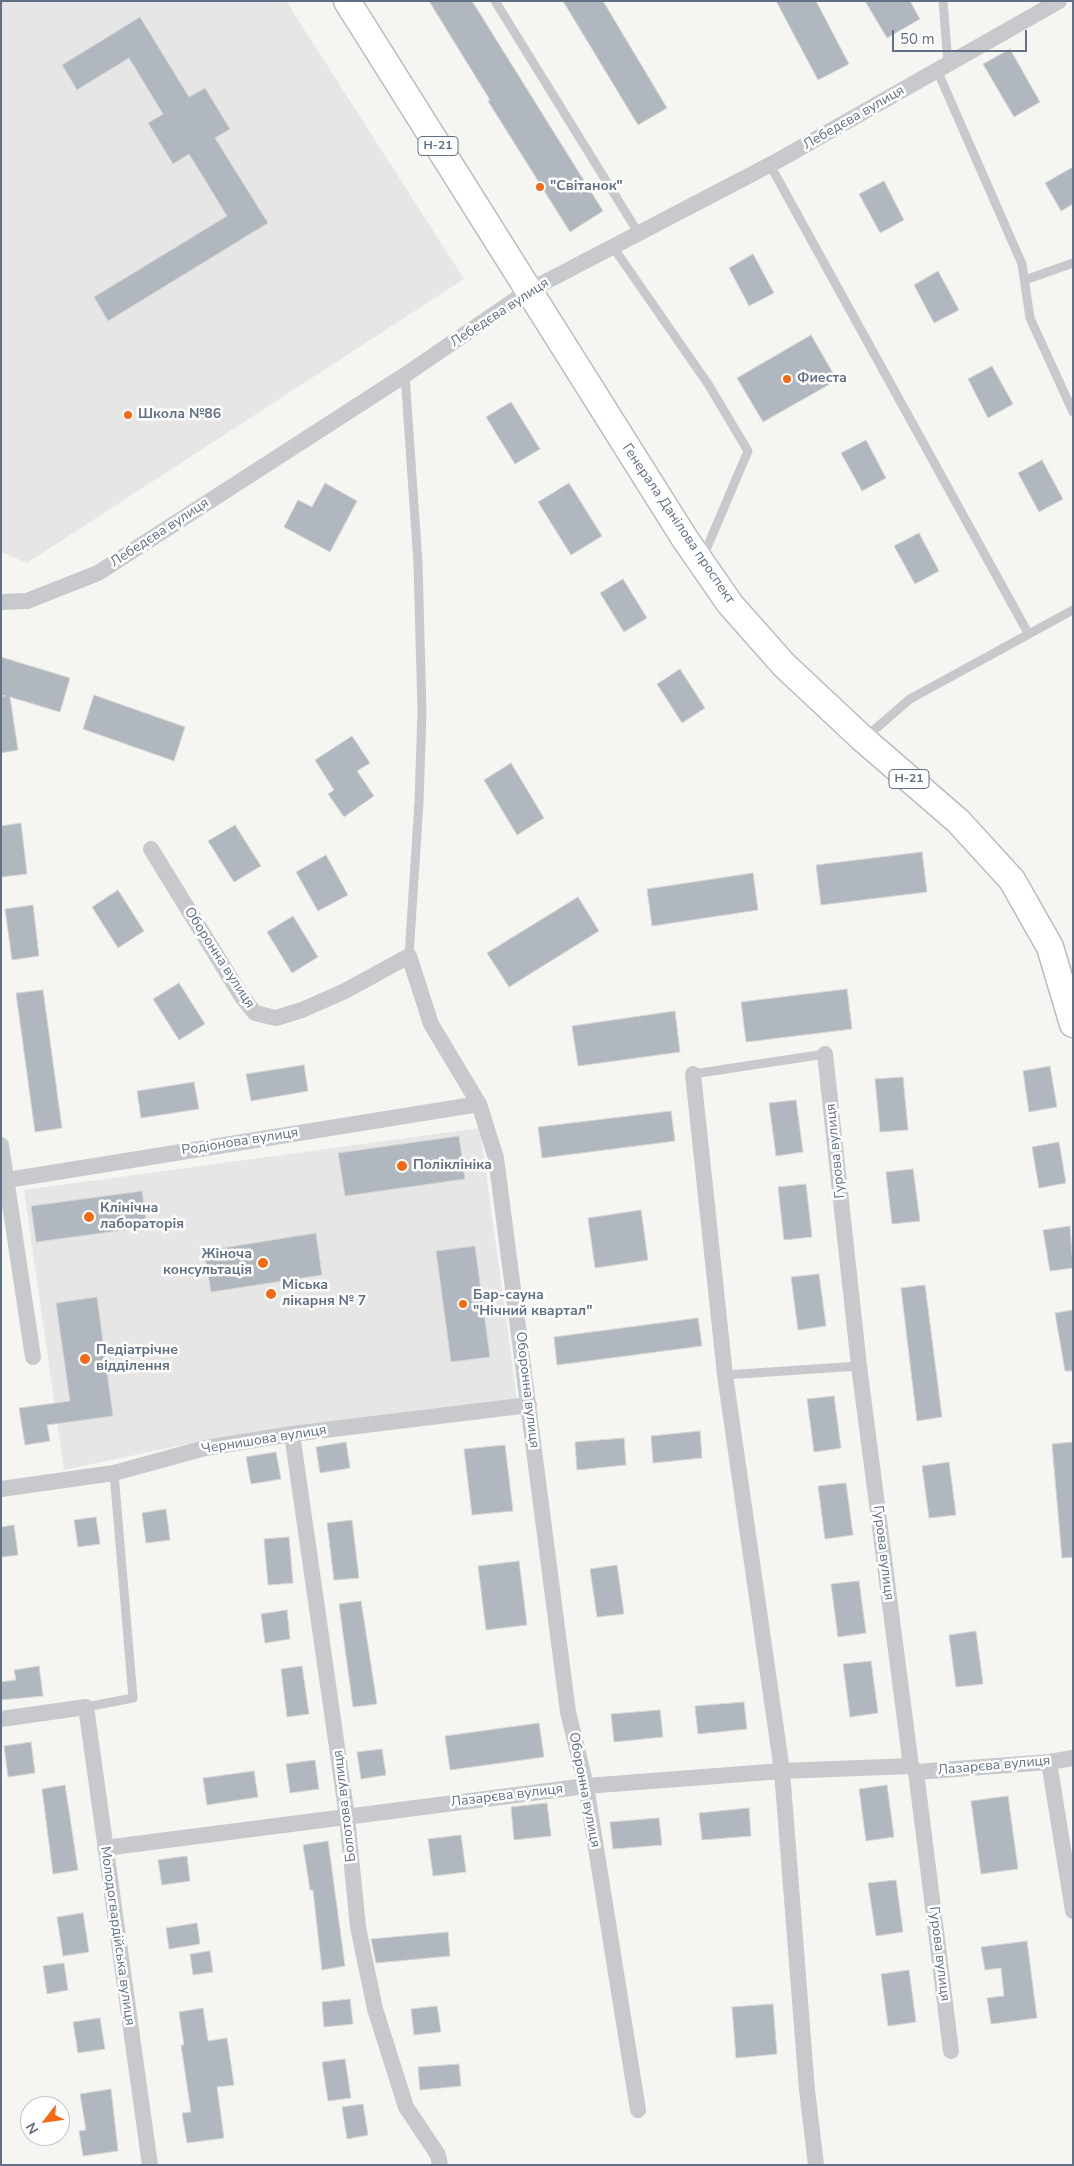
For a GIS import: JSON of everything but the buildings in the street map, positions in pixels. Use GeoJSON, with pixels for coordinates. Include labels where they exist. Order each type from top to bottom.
{"type":"FeatureCollection","features":[{"type":"Feature","properties":{"kind":"main road","name":"Генерала Данілова проспект"},"geometry":{"type":"LineString","coordinates":[[347,1],[528,291],[730,604],[784,665],[864,739],[958,821],[1012,880],[1050,947],[1073,1024]]}},
{"type":"Feature","properties":{"kind":"street","name":"Лебедєва вулиця"},"geometry":{"type":"LineString","coordinates":[[1,602],[27,601],[98,573],[404,375],[528,291],[770,165],[1059,1]]}},
{"type":"Feature","properties":{"kind":"street","name":"Оборонна вулиця"},"geometry":{"type":"LineString","coordinates":[[151,849],[242,997],[255,1013],[276,1018],[302,1010],[345,991],[409,956],[431,1024],[479,1104],[496,1158],[568,1712],[586,1786],[638,2110]]}},
{"type":"Feature","properties":{"kind":"street","name":"Гурова вулиця"},"geometry":{"type":"LineString","coordinates":[[825,1054],[859,1366],[951,2051]]}},
{"type":"Feature","properties":{"kind":"street"},"geometry":{"type":"LineString","coordinates":[[693,1074],[725,1375],[782,1771],[807,2090],[816,2165]]}},
{"type":"Feature","properties":{"kind":"street","name":"Родіонова вулиця"},"geometry":{"type":"LineString","coordinates":[[4,1180],[479,1104]]}},
{"type":"Feature","properties":{"kind":"street"},"geometry":{"type":"LineString","coordinates":[[1,1145],[4,1180],[32,1356]]}},
{"type":"Feature","properties":{"kind":"street","name":"Чернишова вулиця"},"geometry":{"type":"LineString","coordinates":[[1,1489],[114,1473],[205,1448],[292,1434],[529,1404]]}},
{"type":"Feature","properties":{"kind":"street","name":"Болотова вулиця"},"geometry":{"type":"LineString","coordinates":[[292,1434],[347,1816],[358,1927],[375,2009],[406,2107],[438,2155],[440,2165]]}},
{"type":"Feature","properties":{"kind":"street"},"geometry":{"type":"LineString","coordinates":[[1,1719],[86,1707]]}},
{"type":"Feature","properties":{"kind":"street","name":"Молодогвардійська вулиця"},"geometry":{"type":"LineString","coordinates":[[86,1707],[150,2165]]}},
{"type":"Feature","properties":{"kind":"street","name":"Лазарєва вулиця"},"geometry":{"type":"LineString","coordinates":[[105,1848],[586,1786],[782,1771],[913,1769],[1049,1762],[1073,1758]]}},
{"type":"Feature","properties":{"kind":"street"},"geometry":{"type":"LineString","coordinates":[[1049,1762],[1073,1911]]}},
{"type":"Feature","properties":{"kind":"lane"},"geometry":{"type":"LineString","coordinates":[[495,1],[639,234]]}},
{"type":"Feature","properties":{"kind":"lane"},"geometry":{"type":"LineString","coordinates":[[943,1],[943,67],[1022,264],[1030,318],[1073,412]]}},
{"type":"Feature","properties":{"kind":"lane"},"geometry":{"type":"LineString","coordinates":[[770,165],[1028,634]]}},
{"type":"Feature","properties":{"kind":"lane"},"geometry":{"type":"LineString","coordinates":[[613,247],[708,384],[748,451],[701,561]]}},
{"type":"Feature","properties":{"kind":"lane"},"geometry":{"type":"LineString","coordinates":[[1025,280],[1073,263]]}},
{"type":"Feature","properties":{"kind":"lane"},"geometry":{"type":"LineString","coordinates":[[404,375],[418,563],[422,712],[419,802],[409,956]]}},
{"type":"Feature","properties":{"kind":"lane"},"geometry":{"type":"LineString","coordinates":[[864,739],[910,699],[1073,610]]}},
{"type":"Feature","properties":{"kind":"lane"},"geometry":{"type":"LineString","coordinates":[[693,1074],[825,1054]]}},
{"type":"Feature","properties":{"kind":"lane"},"geometry":{"type":"LineString","coordinates":[[725,1375],[859,1366]]}},
{"type":"Feature","properties":{"kind":"lane"},"geometry":{"type":"LineString","coordinates":[[86,1707],[133,1698],[114,1473]]}},
{"type":"Feature","properties":{"kind":"shaded area","name":"Школа №86"},"geometry":{"type":"Polygon","coordinates":[[[1,1],[286,1],[464,279],[27,563],[1,552],[1,1]]]}},
{"type":"Feature","properties":{"kind":"shaded area","name":"Міська лікарня № 7"},"geometry":{"type":"Polygon","coordinates":[[[480,1128],[517,1399],[197,1442],[64,1470],[24,1190],[480,1128]]]}},
{"type":"Feature","properties":{"kind":"place","name":"\"Світанок\""},"geometry":{"type":"Point","coordinates":[540,187]}},
{"type":"Feature","properties":{"kind":"place","name":"Фиеста"},"geometry":{"type":"Point","coordinates":[787,379]}},
{"type":"Feature","properties":{"kind":"place","name":"Школа №86"},"geometry":{"type":"Point","coordinates":[128,415]}},
{"type":"Feature","properties":{"kind":"place","name":"Поліклініка"},"geometry":{"type":"Point","coordinates":[402,1166]}},
{"type":"Feature","properties":{"kind":"place","name":"Клінічна лабораторія"},"geometry":{"type":"Point","coordinates":[89,1217]}},
{"type":"Feature","properties":{"kind":"place","name":"Жіноча консультація"},"geometry":{"type":"Point","coordinates":[263,1263]}},
{"type":"Feature","properties":{"kind":"place","name":"Міська лікарня № 7"},"geometry":{"type":"Point","coordinates":[271,1294]}},
{"type":"Feature","properties":{"kind":"place","name":"Бар-сауна \"Нічний квартал\""},"geometry":{"type":"Point","coordinates":[463,1304]}},
{"type":"Feature","properties":{"kind":"place","name":"Педіатрічне відділення"},"geometry":{"type":"Point","coordinates":[85,1359]}}]}
